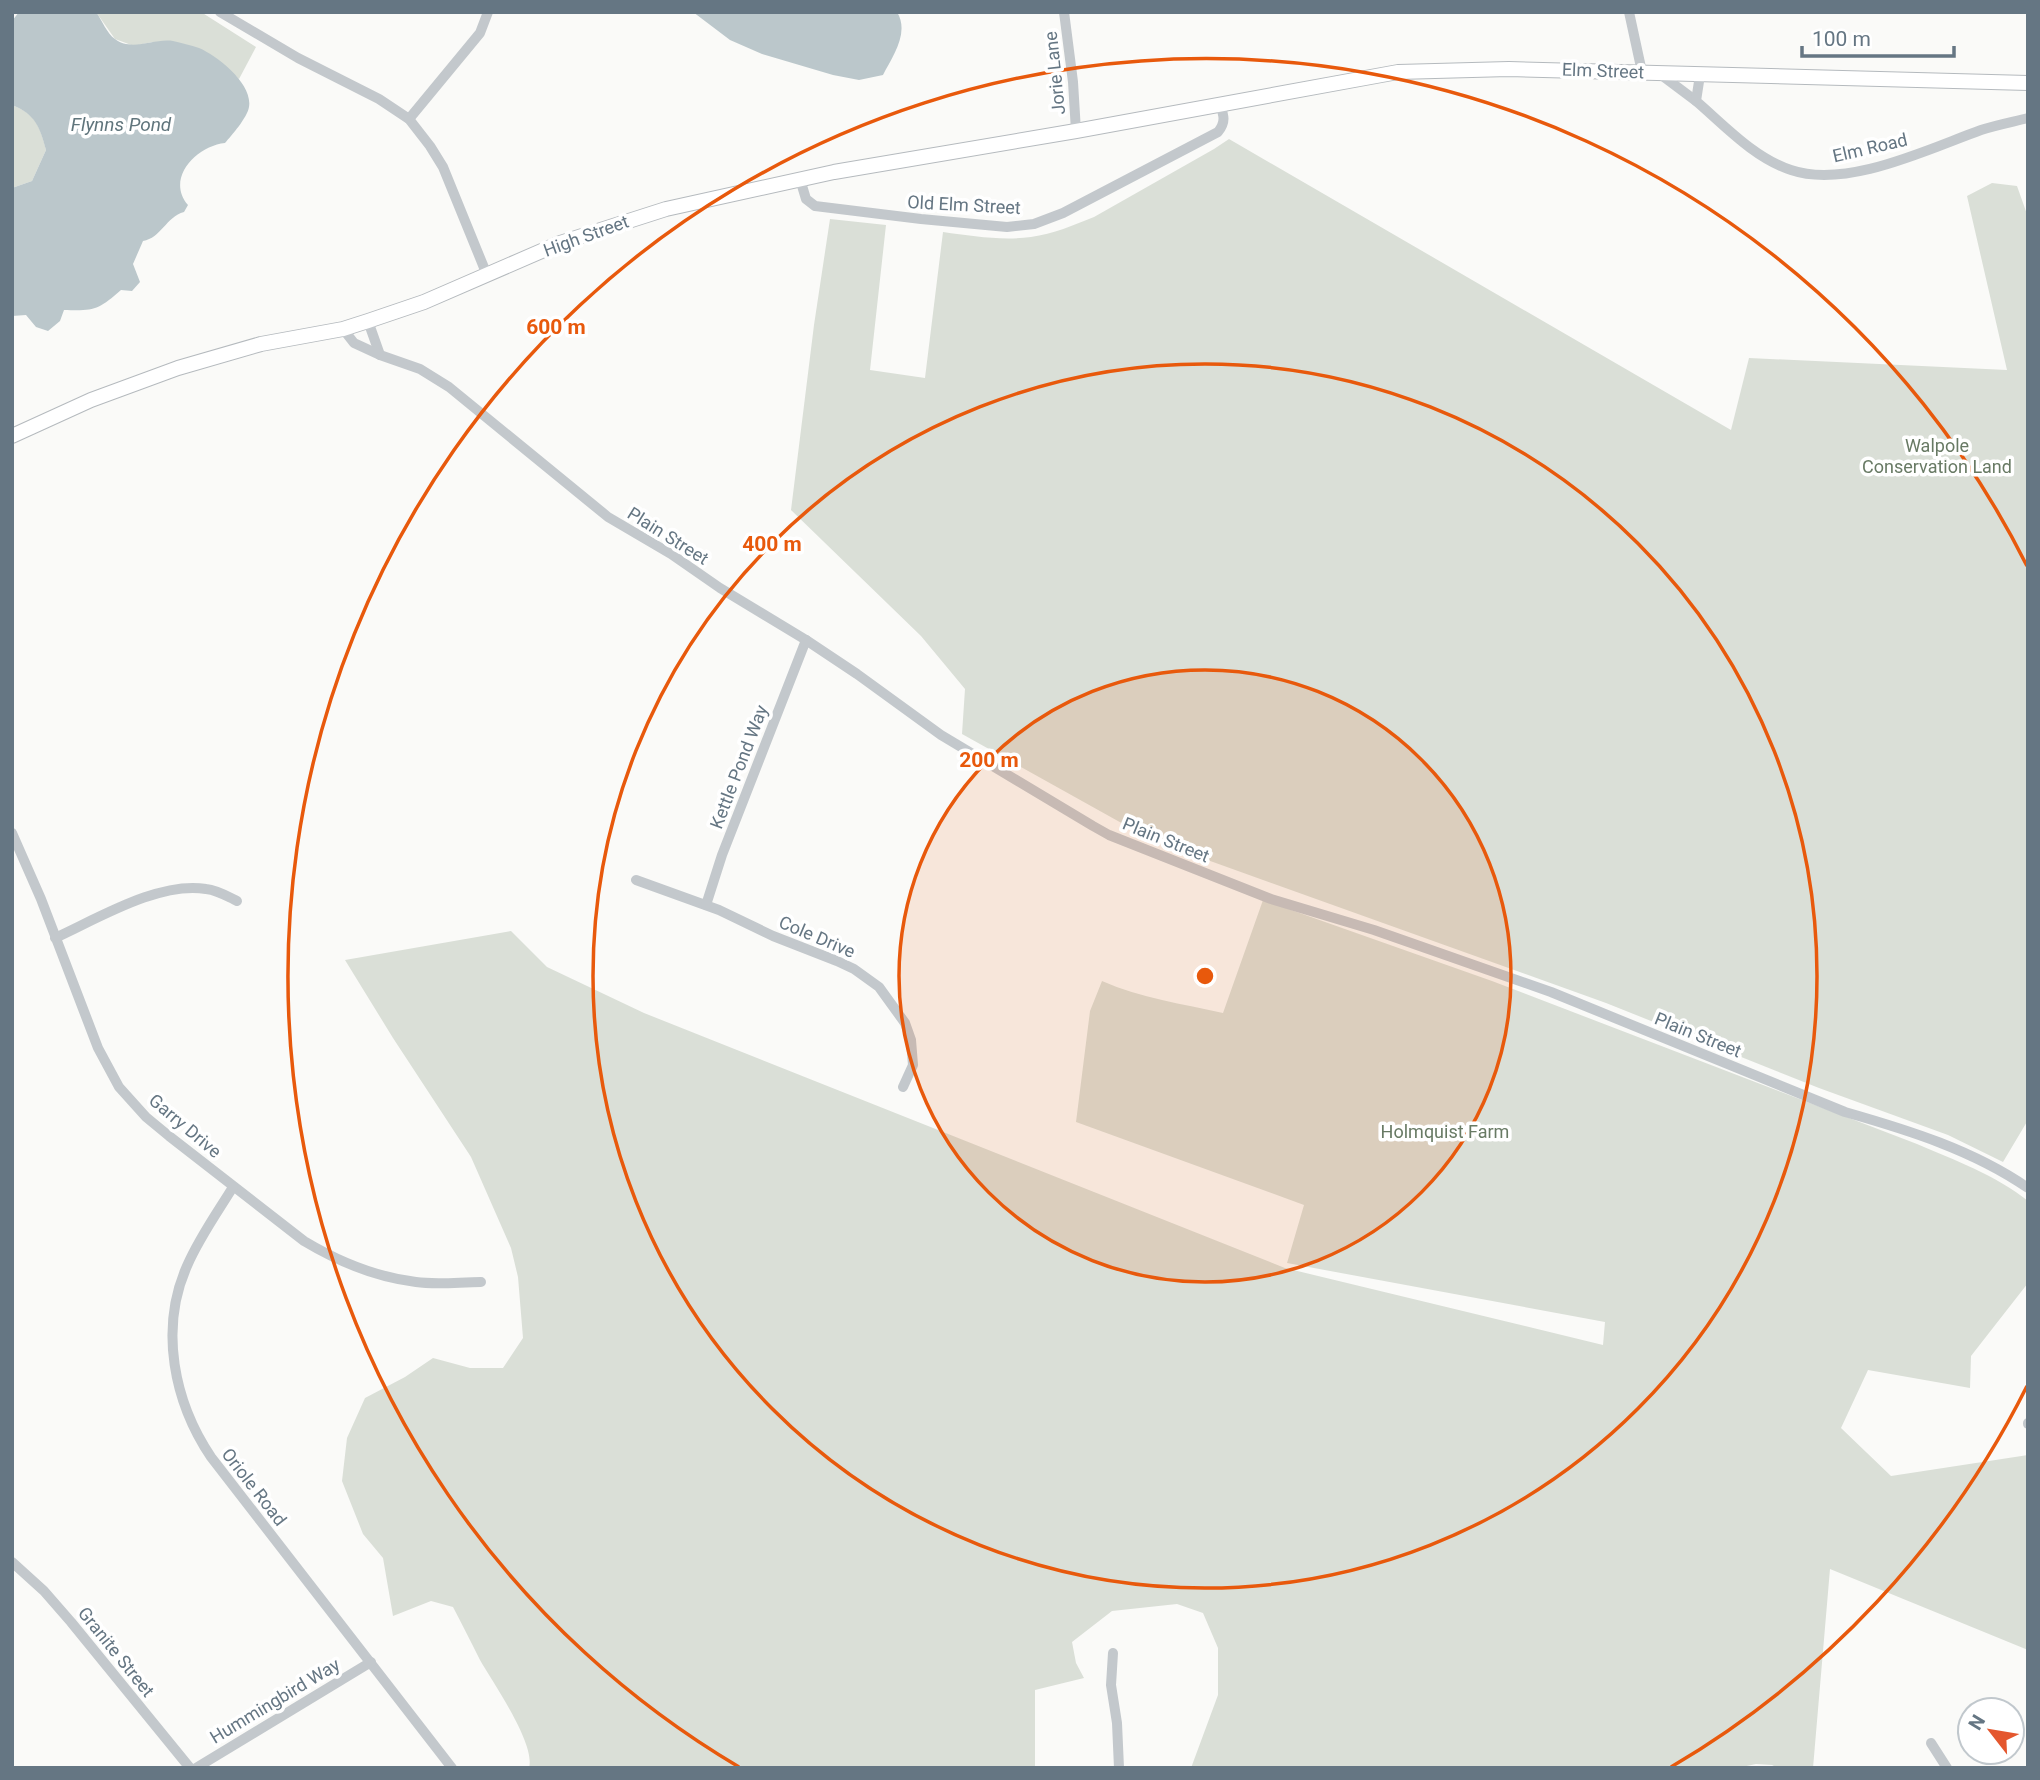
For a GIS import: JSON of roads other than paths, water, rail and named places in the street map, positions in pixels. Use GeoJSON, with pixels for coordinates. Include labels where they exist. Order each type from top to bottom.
{"type":"FeatureCollection","features":[{"type":"Feature","properties":{"kind":"main road","name":"Elm Street"},"geometry":{"type":"LineString","coordinates":[[1182,111],[1398,72],[1510,69],[2028,83]]}},
{"type":"Feature","properties":{"kind":"main road","name":"High Street"},"geometry":{"type":"LineString","coordinates":[[12,436],[91,400],[178,368],[261,344],[343,329],[368,321],[424,302],[560,243],[654,212],[800,179],[1182,111]]}},
{"type":"Feature","properties":{"kind":"street"},"geometry":{"type":"LineString","coordinates":[[219,12],[298,58],[379,99],[409,119],[443,167],[488,275]]}},
{"type":"Feature","properties":{"kind":"street"},"geometry":{"type":"LineString","coordinates":[[409,119],[480,33],[488,12]]}},
{"type":"Feature","properties":{"kind":"street","name":"Jorie Lane"},"geometry":{"type":"LineString","coordinates":[[1064,12],[1076,131]]}},
{"type":"Feature","properties":{"kind":"street"},"geometry":{"type":"LineString","coordinates":[[1629,12],[1642,72]]}},
{"type":"Feature","properties":{"kind":"street","name":"Elm Road"},"geometry":{"type":"LineString","coordinates":[[1660,73],[1753,149],[1778,164],[1807,174],[1836,174],[1881,166],[1983,130],[2028,118]]}},
{"type":"Feature","properties":{"kind":"street"},"geometry":{"type":"LineString","coordinates":[[1696,101],[1700,75]]}},
{"type":"Feature","properties":{"kind":"street","name":"Old Elm Street"},"geometry":{"type":"LineString","coordinates":[[800,179],[806,199],[814,206],[1007,227],[1034,224],[1063,213],[1218,132],[1225,118],[1220,104]]}},
{"type":"Feature","properties":{"kind":"street"},"geometry":{"type":"LineString","coordinates":[[368,321],[380,355]]}},
{"type":"Feature","properties":{"kind":"street","name":"Plain Street"},"geometry":{"type":"LineString","coordinates":[[343,329],[355,343],[420,369],[449,387],[608,517],[806,640],[941,735],[1109,835],[1271,899],[1374,930],[1551,992],[1845,1112],[1946,1146],[1981,1161],[2028,1188]]}},
{"type":"Feature","properties":{"kind":"street","name":"Kettle Pond Way"},"geometry":{"type":"LineString","coordinates":[[706,905],[722,855],[806,640]]}},
{"type":"Feature","properties":{"kind":"street","name":"Garry Drive"},"geometry":{"type":"LineString","coordinates":[[12,833],[41,899],[99,1048],[119,1087],[154,1123],[233,1187],[324,1253],[360,1270],[418,1283],[481,1282]]}},
{"type":"Feature","properties":{"kind":"street","name":"Cole Drive"},"geometry":{"type":"LineString","coordinates":[[636,880],[706,905],[772,936],[837,961],[854,969],[879,987],[905,1023],[911,1040],[913,1065],[903,1087]]}},
{"type":"Feature","properties":{"kind":"street"},"geometry":{"type":"LineString","coordinates":[[55,938],[149,895],[172,890],[202,888],[217,891],[237,901]]}},
{"type":"Feature","properties":{"kind":"street","name":"Oriole Road"},"geometry":{"type":"LineString","coordinates":[[233,1187],[194,1251],[180,1283],[175,1309],[173,1336],[179,1390],[192,1426],[211,1457],[452,1768]]}},
{"type":"Feature","properties":{"kind":"street","name":"Granite Street"},"geometry":{"type":"LineString","coordinates":[[12,1562],[44,1591],[71,1622],[190,1768]]}},
{"type":"Feature","properties":{"kind":"street"},"geometry":{"type":"LineString","coordinates":[[1113,1653],[1111,1685],[1117,1723],[1119,1768]]}},
{"type":"Feature","properties":{"kind":"street","name":"Hummingbird Way"},"geometry":{"type":"LineString","coordinates":[[196,1768],[370,1662]]}},
{"type":"Feature","properties":{"kind":"street"},"geometry":{"type":"LineString","coordinates":[[1931,1743],[1947,1768]]}},
{"type":"Feature","properties":{"kind":"water","name":"Flynns Pond"},"geometry":{"type":"Polygon","coordinates":[[[19,12],[96,12],[110,34],[122,43],[136,45],[173,41],[199,48],[233,72],[246,89],[249,98],[245,116],[225,143],[204,150],[187,165],[180,184],[188,205],[184,212],[173,218],[154,236],[143,241],[133,264],[140,282],[132,291],[121,290],[96,308],[64,310],[60,321],[48,331],[36,327],[26,315],[12,316],[12,188],[32,181],[46,150],[35,122],[12,105],[12,21],[19,12]]]}},
{"type":"Feature","properties":{"kind":"water"},"geometry":{"type":"Polygon","coordinates":[[[693,12],[897,12],[902,28],[895,53],[883,75],[859,80],[762,54],[730,40],[693,12]]]}},
{"type":"Feature","properties":{"kind":"park label","name":"Walpole Conservation Land"},"geometry":{"type":"Point","coordinates":[1937,456]}},
{"type":"Feature","properties":{"kind":"park label","name":"Holmquist Farm"},"geometry":{"type":"Point","coordinates":[1445,1132]}}]}
